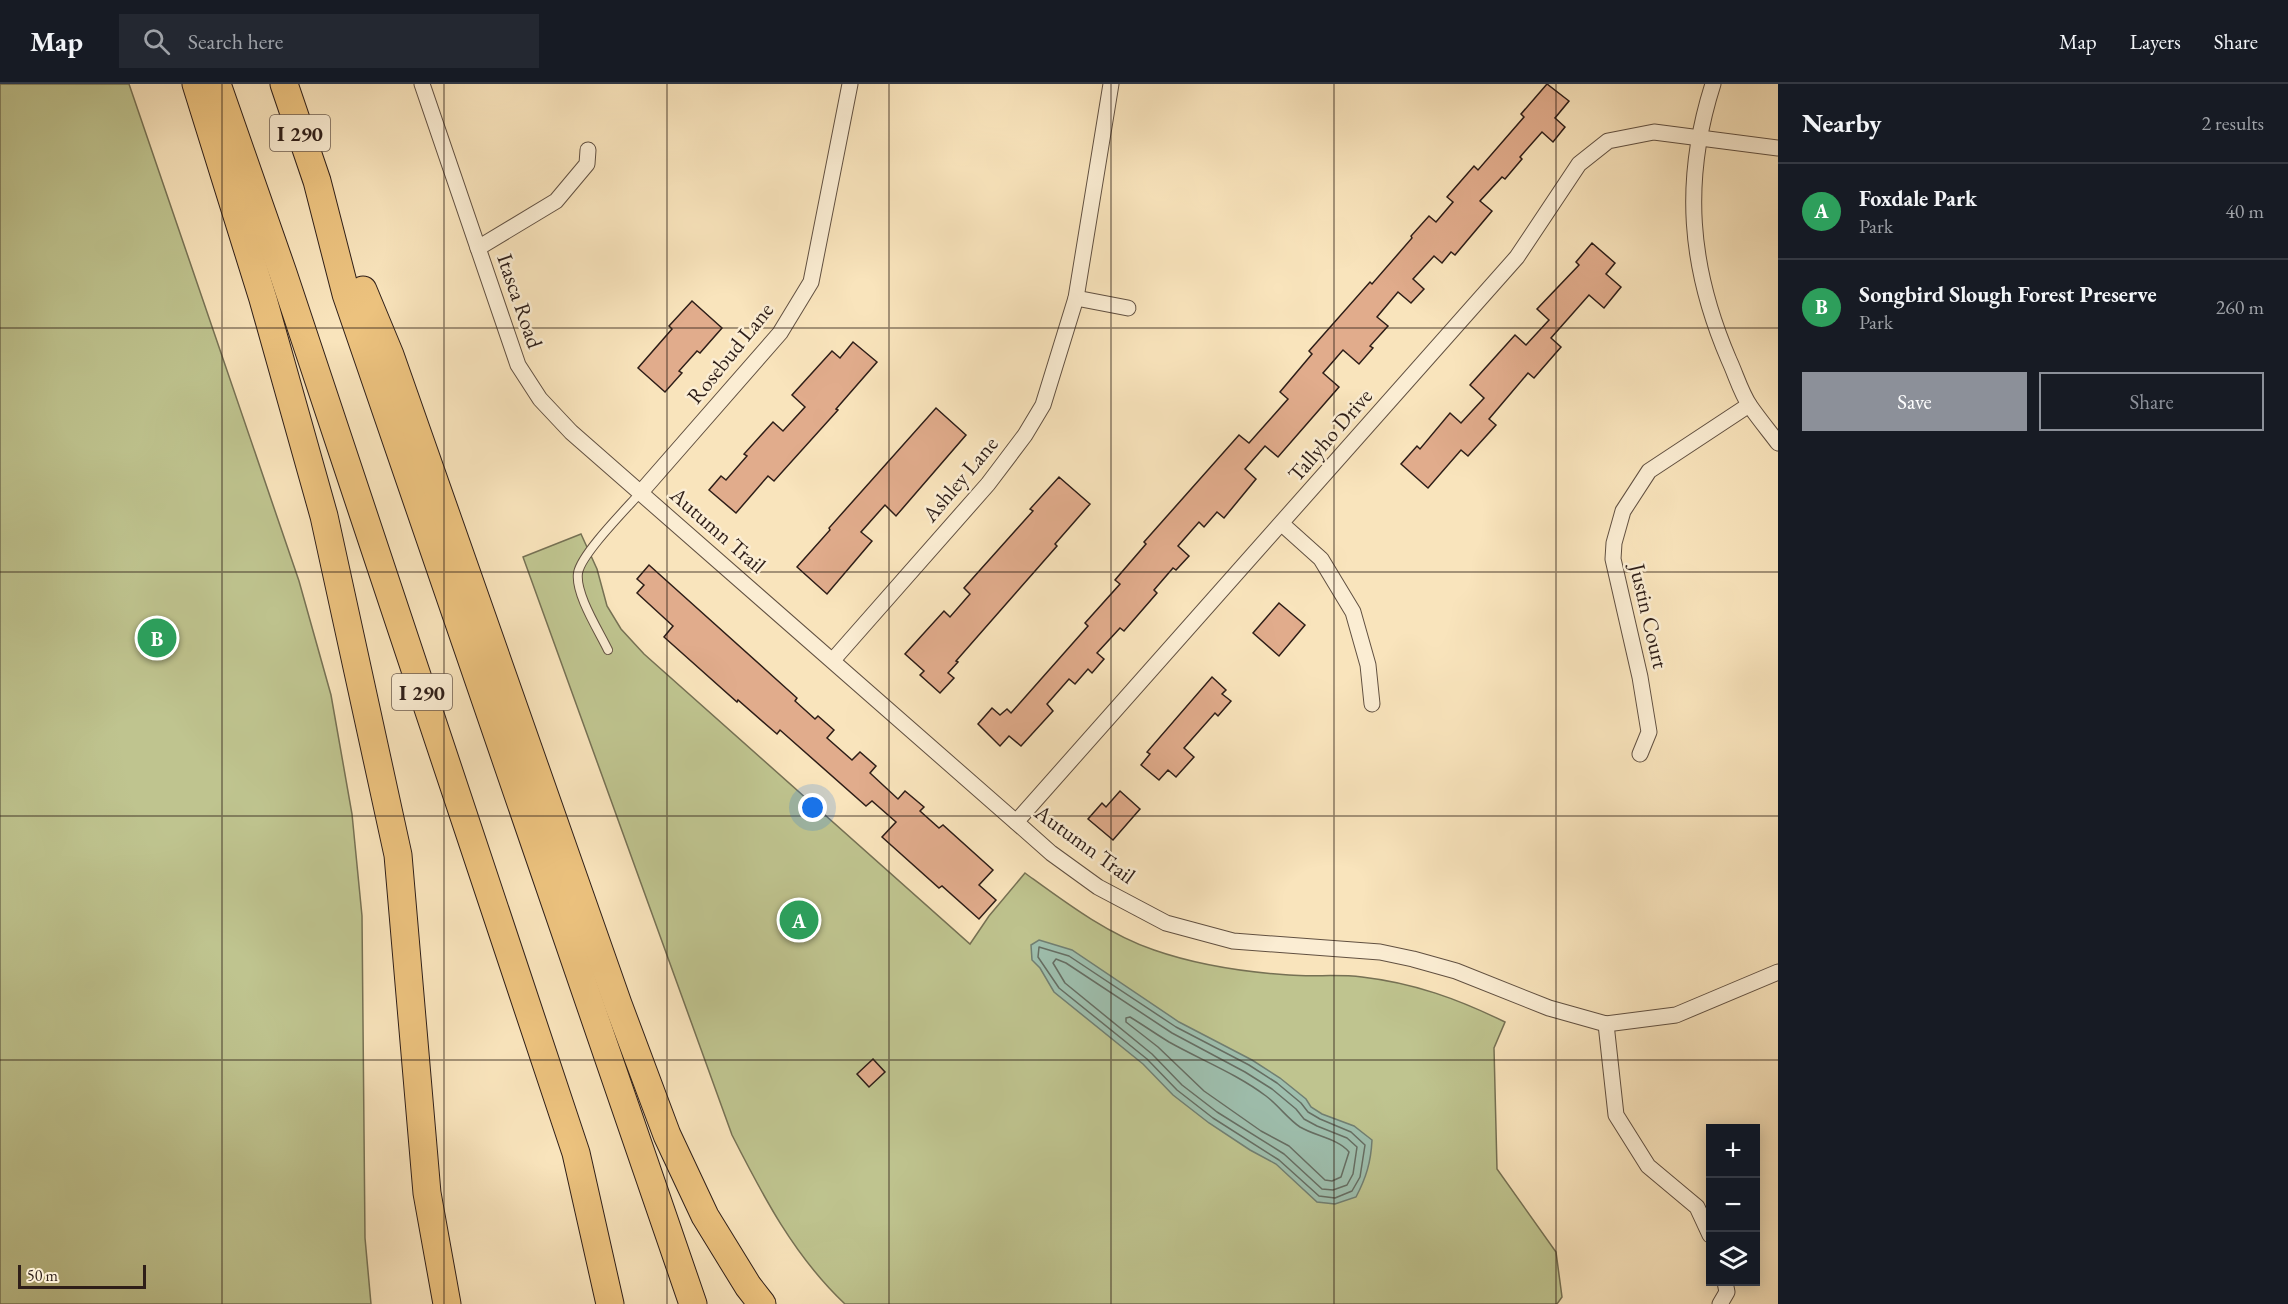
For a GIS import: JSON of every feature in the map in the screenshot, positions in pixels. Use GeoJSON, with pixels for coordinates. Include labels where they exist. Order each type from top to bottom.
{"type":"FeatureCollection","features":[{"type":"Feature","properties":{"kind":"highway"},"geometry":{"type":"LineString","coordinates":[[196,84],[263,299],[324,516],[398,855],[427,1193],[447,1304]]}},
{"type":"Feature","properties":{"kind":"highway","name":"I 290"},"geometry":{"type":"LineString","coordinates":[[218,84],[576,1153],[610,1304]]}},
{"type":"Feature","properties":{"kind":"highway","name":"I 290"},"geometry":{"type":"LineString","coordinates":[[284,84],[317,182],[346,294],[693,1304]]}},
{"type":"Feature","properties":{"kind":"highway"},"geometry":{"type":"LineString","coordinates":[[317,182],[390,355],[610,981],[667,1135],[705,1215],[748,1286],[762,1304]]}},
{"type":"Feature","properties":{"kind":"street","name":"Itasca Road"},"geometry":{"type":"LineString","coordinates":[[422,84],[518,365],[540,399],[571,432],[641,492]]}},
{"type":"Feature","properties":{"kind":"street","name":"Rosebud Lane"},"geometry":{"type":"LineString","coordinates":[[641,492],[780,333],[811,282],[850,84]]}},
{"type":"Feature","properties":{"kind":"street","name":"Ashley Lane"},"geometry":{"type":"LineString","coordinates":[[833,660],[988,484],[1025,435],[1043,405],[1076,298],[1111,84]]}},
{"type":"Feature","properties":{"kind":"street"},"geometry":{"type":"LineString","coordinates":[[1713,84],[1705,108],[1692,204],[1699,270],[1716,330],[1749,405],[1778,442]]}},
{"type":"Feature","properties":{"kind":"street","name":"Tallyho Drive"},"geometry":{"type":"LineString","coordinates":[[1016,822],[1517,256],[1579,164],[1608,141],[1654,132],[1778,148]]}},
{"type":"Feature","properties":{"kind":"street"},"geometry":{"type":"LineString","coordinates":[[478,248],[556,201],[586,164],[588,150]]}},
{"type":"Feature","properties":{"kind":"street"},"geometry":{"type":"LineString","coordinates":[[1076,298],[1128,308]]}},
{"type":"Feature","properties":{"kind":"street","name":"Justin Court"},"geometry":{"type":"LineString","coordinates":[[1640,754],[1648,732],[1640,677],[1613,559],[1614,543],[1623,511],[1649,471],[1749,405]]}},
{"type":"Feature","properties":{"kind":"street","name":"Autumn Trail"},"geometry":{"type":"LineString","coordinates":[[641,492],[1051,853],[1098,887],[1166,923],[1233,941],[1380,952],[1413,959],[1456,971],[1549,1008],[1606,1024],[1676,1015],[1778,972]]}},
{"type":"Feature","properties":{"kind":"street"},"geometry":{"type":"LineString","coordinates":[[1282,524],[1321,559],[1353,612],[1368,665],[1372,704]]}},
{"type":"Feature","properties":{"kind":"street"},"geometry":{"type":"LineString","coordinates":[[1606,1024],[1616,1114],[1648,1166],[1697,1208],[1709,1232]]}},
{"type":"Feature","properties":{"kind":"street"},"geometry":{"type":"LineString","coordinates":[[1720,1304],[1727,1292],[1726,1286]]}},
{"type":"Feature","properties":{"kind":"lane"},"geometry":{"type":"LineString","coordinates":[[608,650],[581,594],[578,573],[584,558],[641,492]]}},
{"type":"Feature","properties":{"kind":"green space"},"geometry":{"type":"Polygon","coordinates":[[[0,84],[129,84],[299,581],[331,695],[352,814],[362,916],[365,1238],[371,1304],[0,1304],[0,84]]]}},
{"type":"Feature","properties":{"kind":"green space"},"geometry":{"type":"Polygon","coordinates":[[[581,534],[597,569],[607,606],[621,629],[644,654],[970,944],[989,916],[1025,873],[1103,926],[1137,943],[1170,955],[1204,964],[1255,972],[1298,976],[1353,976],[1400,983],[1453,999],[1505,1022],[1494,1048],[1497,1169],[1556,1252],[1562,1297],[1557,1304],[845,1304],[795,1246],[768,1203],[732,1135],[523,557],[581,534]]]}},
{"type":"Feature","properties":{"kind":"water"},"geometry":{"type":"Polygon","coordinates":[[[1039,940],[1072,950],[1179,1022],[1252,1060],[1280,1078],[1306,1099],[1311,1107],[1322,1114],[1354,1126],[1372,1140],[1367,1170],[1356,1197],[1335,1204],[1317,1202],[1276,1164],[1209,1123],[1173,1095],[1143,1064],[1054,992],[1040,968],[1032,960],[1031,945],[1039,940]]]}},
{"type":"Feature","properties":{"kind":"building"},"geometry":{"type":"Polygon","coordinates":[[[1547,84],[1569,101],[1555,118],[1565,127],[1553,142],[1542,132],[1520,157],[1522,159],[1505,179],[1502,177],[1480,201],[1492,211],[1455,255],[1451,252],[1442,263],[1434,256],[1413,279],[1424,289],[1411,303],[1398,292],[1377,317],[1388,326],[1370,346],[1373,348],[1359,364],[1343,350],[1323,373],[1339,387],[1278,457],[1265,446],[1245,469],[1256,479],[1224,518],[1217,512],[1204,527],[1199,522],[1178,546],[1189,556],[1176,570],[1173,568],[1154,590],[1157,593],[1124,631],[1120,628],[1097,653],[1104,659],[1092,673],[1088,669],[1075,684],[1069,679],[1047,704],[1053,711],[1021,746],[1009,736],[1000,746],[978,724],[992,708],[1000,715],[1007,709],[1011,713],[1088,626],[1085,623],[1120,584],[1115,580],[1146,544],[1144,542],[1239,435],[1249,443],[1288,399],[1280,392],[1312,354],[1309,351],[1370,282],[1372,284],[1429,216],[1436,222],[1453,202],[1447,197],[1474,166],[1478,170],[1524,117],[1521,114],[1547,84]]]}},
{"type":"Feature","properties":{"kind":"building"},"geometry":{"type":"Polygon","coordinates":[[[1592,243],[1615,263],[1606,274],[1621,287],[1604,308],[1589,295],[1551,338],[1561,347],[1534,378],[1528,373],[1489,419],[1496,425],[1468,456],[1461,450],[1428,488],[1401,464],[1417,446],[1420,449],[1450,413],[1461,423],[1484,398],[1470,385],[1515,335],[1526,345],[1549,320],[1537,309],[1579,265],[1576,262],[1592,243]]]}},
{"type":"Feature","properties":{"kind":"building"},"geometry":{"type":"Polygon","coordinates":[[[692,301],[722,328],[700,353],[697,351],[679,371],[682,373],[665,392],[638,368],[672,329],[669,326],[692,301]]]}},
{"type":"Feature","properties":{"kind":"building"},"geometry":{"type":"Polygon","coordinates":[[[853,342],[877,362],[836,409],[838,410],[774,481],[768,476],[736,513],[709,490],[721,476],[726,480],[747,456],[744,454],[773,422],[783,431],[805,407],[792,395],[832,351],[840,358],[853,342]]]}},
{"type":"Feature","properties":{"kind":"building"},"geometry":{"type":"Polygon","coordinates":[[[936,408],[966,435],[896,516],[885,505],[861,532],[872,541],[827,594],[797,567],[936,408]]]}},
{"type":"Feature","properties":{"kind":"building"},"geometry":{"type":"Polygon","coordinates":[[[1059,477],[1090,504],[1055,544],[1057,546],[956,661],[958,662],[948,673],[954,678],[940,693],[920,675],[924,671],[905,654],[944,611],[950,617],[970,594],[964,588],[1033,511],[1030,509],[1059,477]]]}},
{"type":"Feature","properties":{"kind":"building"},"geometry":{"type":"Polygon","coordinates":[[[649,565],[797,698],[795,701],[815,719],[818,716],[834,730],[827,738],[852,760],[860,752],[876,766],[870,773],[898,799],[905,791],[924,807],[920,811],[939,828],[943,825],[993,870],[979,885],[996,900],[979,919],[942,886],[939,888],[882,837],[896,822],[872,801],[866,806],[780,730],[777,734],[738,700],[737,702],[664,637],[673,626],[637,593],[644,585],[637,579],[649,565]]]}},
{"type":"Feature","properties":{"kind":"building"},"geometry":{"type":"Polygon","coordinates":[[[1279,603],[1305,625],[1279,656],[1253,633],[1279,603]]]}},
{"type":"Feature","properties":{"kind":"building"},"geometry":{"type":"Polygon","coordinates":[[[1212,677],[1226,690],[1222,694],[1231,701],[1218,716],[1215,713],[1184,748],[1194,757],[1176,777],[1168,770],[1159,780],[1141,765],[1150,754],[1147,752],[1212,677]]]}},
{"type":"Feature","properties":{"kind":"building"},"geometry":{"type":"Polygon","coordinates":[[[1120,791],[1140,809],[1113,840],[1088,819],[1102,803],[1106,807],[1120,791]]]}},
{"type":"Feature","properties":{"kind":"building"},"geometry":{"type":"Polygon","coordinates":[[[873,1059],[885,1072],[869,1087],[857,1074],[873,1059]]]}},
{"type":"Feature","properties":{"kind":"place","name":"Songbird Slough Forest Preserve"},"geometry":{"type":"Point","coordinates":[157,638]}},
{"type":"Feature","properties":{"kind":"place","name":"Foxdale Park"},"geometry":{"type":"Point","coordinates":[799,920]}}]}
